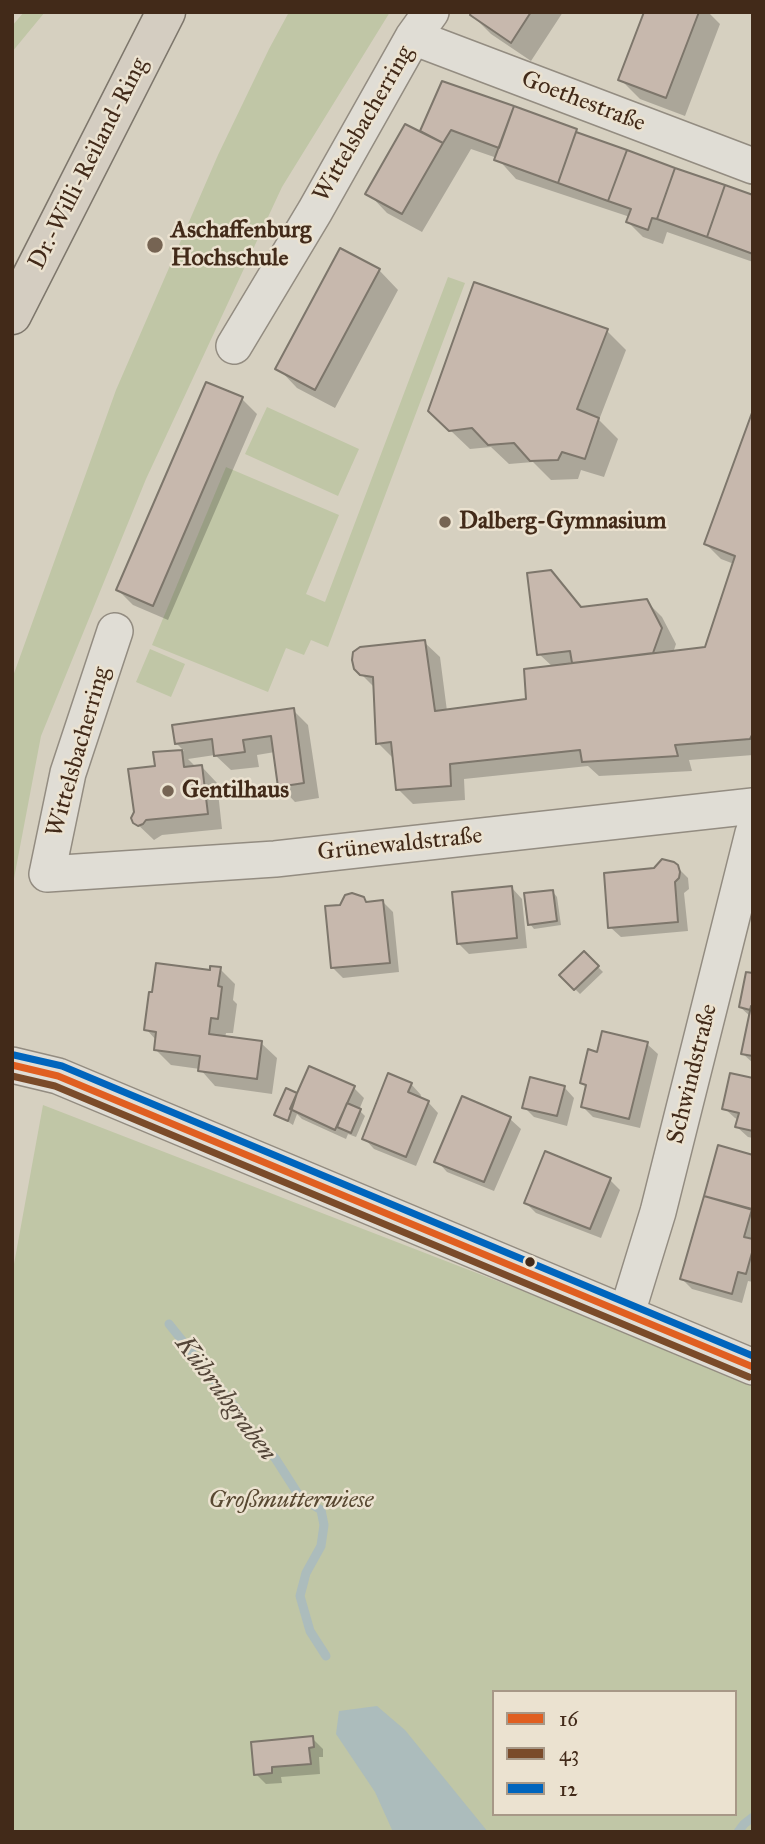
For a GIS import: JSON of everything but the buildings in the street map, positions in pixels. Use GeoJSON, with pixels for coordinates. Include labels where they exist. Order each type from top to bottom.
{"type":"FeatureCollection","features":[{"type":"Feature","properties":{"kind":"highway","name":"Dr.-Willi-Reiland-Ring"},"geometry":{"type":"LineString","coordinates":[[12,316],[166,12]]}},
{"type":"Feature","properties":{"kind":"street","name":"Goethestraße"},"geometry":{"type":"LineString","coordinates":[[422,25],[753,166]]}},
{"type":"Feature","properties":{"kind":"street","name":"Wittelsbacherring"},"geometry":{"type":"LineString","coordinates":[[234,346],[422,25]]}},
{"type":"Feature","properties":{"kind":"street","name":"Wittelsbacherring"},"geometry":{"type":"LineString","coordinates":[[47,874],[68,773],[115,631]]}},
{"type":"Feature","properties":{"kind":"street","name":"Grünewaldstraße"},"geometry":{"type":"LineString","coordinates":[[47,874],[275,859],[753,806]]}},
{"type":"Feature","properties":{"kind":"street","name":"Schwindstraße"},"geometry":{"type":"LineString","coordinates":[[627,1313],[658,1212],[753,833]]}},
{"type":"Feature","properties":{"kind":"street"},"geometry":{"type":"LineString","coordinates":[[12,1065],[58,1076],[753,1367]]}},
{"type":"Feature","properties":{"kind":"green space"},"geometry":{"type":"Polygon","coordinates":[[[24,12],[45,12],[12,52],[12,26],[24,12]]]}},
{"type":"Feature","properties":{"kind":"green space"},"geometry":{"type":"Polygon","coordinates":[[[289,12],[390,12],[282,187],[146,479],[41,736],[12,889],[12,679],[116,390],[218,155],[289,12]]]}},
{"type":"Feature","properties":{"kind":"green space"},"geometry":{"type":"Polygon","coordinates":[[[448,277],[465,283],[328,647],[311,640],[304,655],[286,648],[268,692],[152,645],[226,467],[339,515],[306,594],[325,602],[448,277]]]}},
{"type":"Feature","properties":{"kind":"green space"},"geometry":{"type":"Polygon","coordinates":[[[267,407],[359,449],[338,496],[245,454],[267,407]]]}},
{"type":"Feature","properties":{"kind":"green space"},"geometry":{"type":"Polygon","coordinates":[[[150,649],[185,664],[171,697],[136,682],[150,649]]]}},
{"type":"Feature","properties":{"kind":"green space","name":"Großmutterwiese"},"geometry":{"type":"Polygon","coordinates":[[[43,1105],[753,1380],[753,1832],[12,1832],[12,1275],[43,1105]]]}},
{"type":"Feature","properties":{"kind":"shaded area"},"geometry":{"type":"Polygon","coordinates":[[[377,1706],[405,1730],[488,1832],[393,1832],[375,1792],[336,1734],[339,1711],[377,1706]]]}},
{"type":"Feature","properties":{"kind":"waterway","name":"Kühruhgraben"},"geometry":{"type":"LineString","coordinates":[[169,1324],[240,1413],[252,1437],[275,1458],[300,1497],[321,1510],[324,1525],[321,1546],[306,1573],[300,1596],[310,1631],[326,1656]]}},
{"type":"Feature","properties":{"kind":"waterway"},"geometry":{"type":"LineString","coordinates":[[738,1832],[753,1817]]}},
{"type":"Feature","properties":{"kind":"transit line","name":"12"},"geometry":{"type":"LineString","coordinates":[[14,1055],[62,1066],[753,1356]]}},
{"type":"Feature","properties":{"kind":"transit line","name":"16"},"geometry":{"type":"LineString","coordinates":[[12,1065],[58,1076],[753,1367]]}},
{"type":"Feature","properties":{"kind":"transit line","name":"43"},"geometry":{"type":"LineString","coordinates":[[12,1076],[55,1086],[749,1377]]}},
{"type":"Feature","properties":{"kind":"place","name":"Aschaffenburg Hochschule"},"geometry":{"type":"Point","coordinates":[155,245]}},
{"type":"Feature","properties":{"kind":"place","name":"Dalberg-Gymnasium"},"geometry":{"type":"Point","coordinates":[445,522]}},
{"type":"Feature","properties":{"kind":"place","name":"Gentilhaus"},"geometry":{"type":"Point","coordinates":[168,791]}}]}
